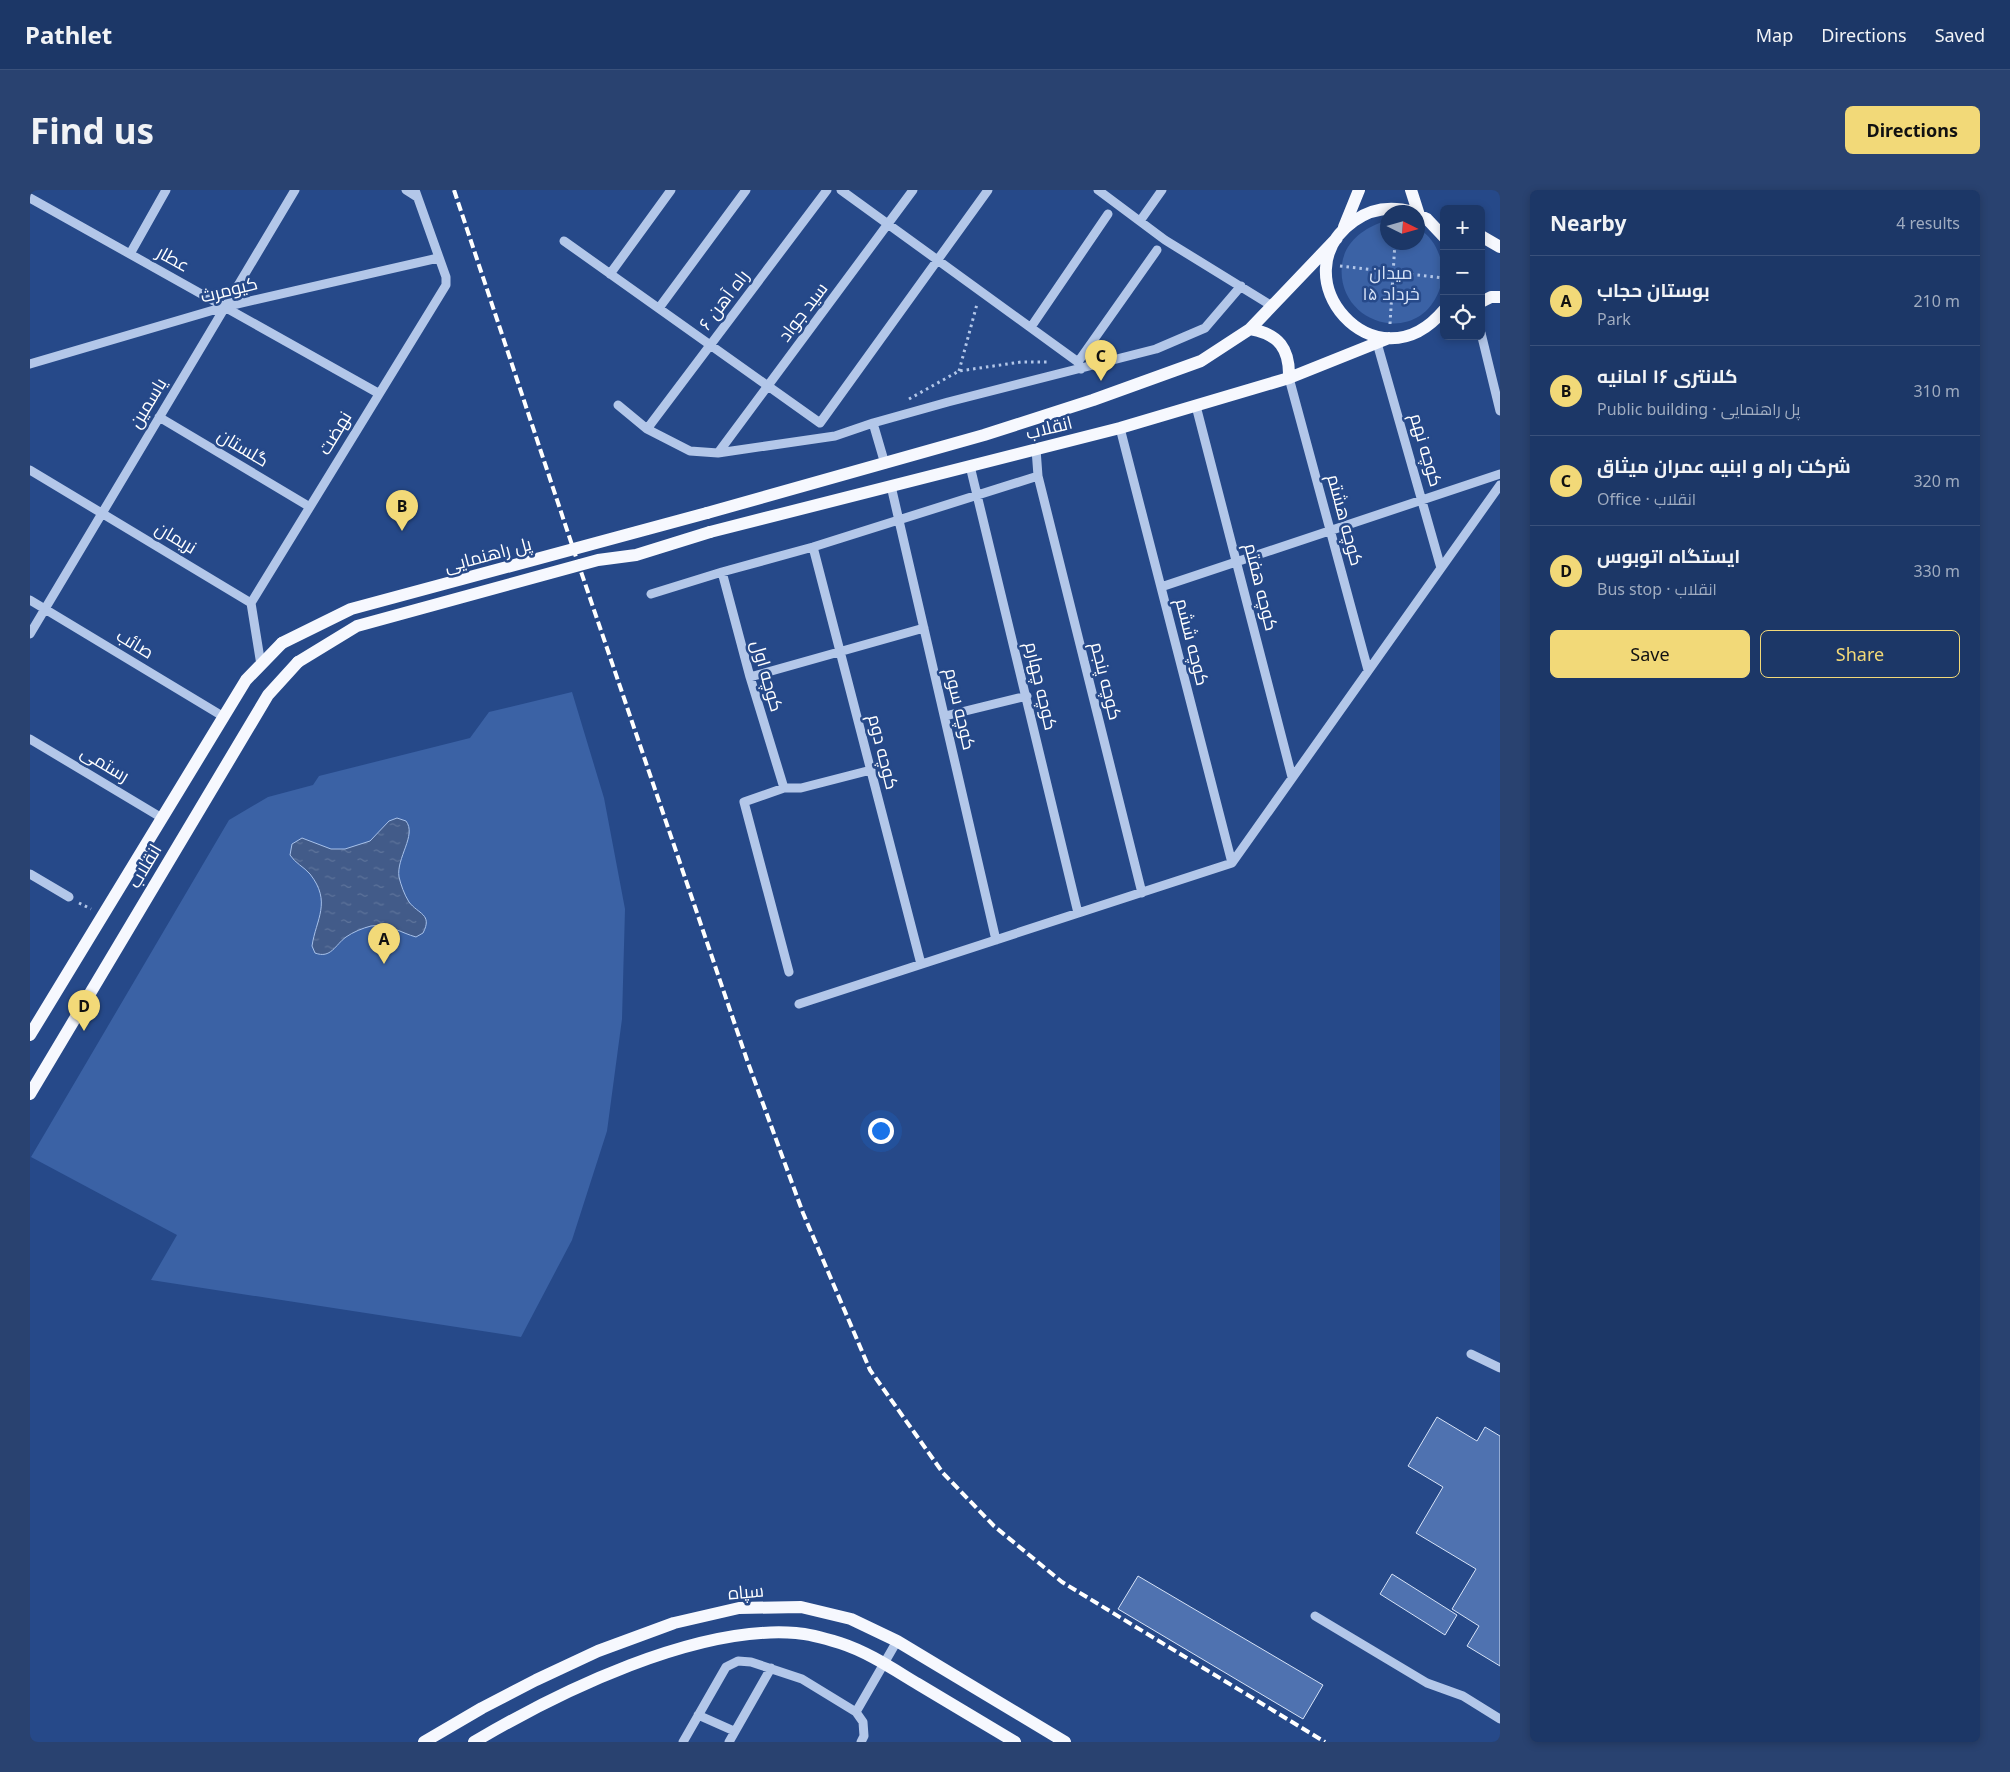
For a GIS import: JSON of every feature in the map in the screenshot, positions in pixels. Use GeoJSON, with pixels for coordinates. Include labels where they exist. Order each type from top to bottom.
{"type":"FeatureCollection","features":[{"type":"Feature","properties":{"kind":"main road","name":"انقلاب"},"geometry":{"type":"LineString","coordinates":[[708,514],[885,464],[1093,400],[1201,361],[1250,329],[1340,234],[1359,190]]}},
{"type":"Feature","properties":{"kind":"main road"},"geometry":{"type":"LineString","coordinates":[[1410,190],[1415,205]]}},
{"type":"Feature","properties":{"kind":"main road"},"geometry":{"type":"LineString","coordinates":[[1380,210],[1362,215],[1340,234],[1329,253],[1327,264],[1328,287],[1333,302],[1342,316],[1355,328],[1370,335],[1404,337],[1420,332],[1440,322]]}},
{"type":"Feature","properties":{"kind":"main road"},"geometry":{"type":"LineString","coordinates":[[1425,217],[1440,222]]}},
{"type":"Feature","properties":{"kind":"main road"},"geometry":{"type":"LineString","coordinates":[[1425,220],[1440,233]]}},
{"type":"Feature","properties":{"kind":"main road"},"geometry":{"type":"LineString","coordinates":[[1485,238],[1500,247]]}},
{"type":"Feature","properties":{"kind":"main road"},"geometry":{"type":"LineString","coordinates":[[1485,300],[1491,297],[1500,297]]}},
{"type":"Feature","properties":{"kind":"main road"},"geometry":{"type":"LineString","coordinates":[[1420,332],[1434,322],[1440,315]]}},
{"type":"Feature","properties":{"kind":"main road"},"geometry":{"type":"LineString","coordinates":[[1250,329],[1264,332],[1276,339],[1285,350],[1290,364],[1289,378]]}},
{"type":"Feature","properties":{"kind":"main road","name":"انقلاب"},"geometry":{"type":"LineString","coordinates":[[710,532],[1120,428],[1289,378],[1385,337]]}},
{"type":"Feature","properties":{"kind":"main road","name":"پل راهنمایی"},"geometry":{"type":"LineString","coordinates":[[282,643],[351,609],[708,514]]}},
{"type":"Feature","properties":{"kind":"main road","name":"پل راهنمایی"},"geometry":{"type":"LineString","coordinates":[[298,662],[357,626],[598,560],[636,555],[710,532]]}},
{"type":"Feature","properties":{"kind":"main road","name":"انقلاب"},"geometry":{"type":"LineString","coordinates":[[30,1036],[246,680],[282,643]]}},
{"type":"Feature","properties":{"kind":"main road","name":"انقلاب"},"geometry":{"type":"LineString","coordinates":[[30,1094],[268,695],[298,662]]}},
{"type":"Feature","properties":{"kind":"main road","name":"سپاه"},"geometry":{"type":"LineString","coordinates":[[424,1742],[482,1708],[536,1680],[598,1651],[674,1623],[739,1608],[801,1606],[851,1619],[897,1641],[1066,1742]]}},
{"type":"Feature","properties":{"kind":"main road"},"geometry":{"type":"LineString","coordinates":[[474,1742],[546,1703],[608,1675],[681,1648],[742,1634],[798,1632],[842,1644],[884,1664],[1015,1742]]}},
{"type":"Feature","properties":{"kind":"street"},"geometry":{"type":"LineString","coordinates":[[30,198],[36,190]]}},
{"type":"Feature","properties":{"kind":"street"},"geometry":{"type":"LineString","coordinates":[[130,254],[166,190]]}},
{"type":"Feature","properties":{"kind":"street","name":"یاسمین"},"geometry":{"type":"LineString","coordinates":[[30,634],[294,190]]}},
{"type":"Feature","properties":{"kind":"street"},"geometry":{"type":"LineString","coordinates":[[406,190],[416,193],[438,258]]}},
{"type":"Feature","properties":{"kind":"street"},"geometry":{"type":"LineString","coordinates":[[610,274],[671,190]]}},
{"type":"Feature","properties":{"kind":"street"},"geometry":{"type":"LineString","coordinates":[[659,308],[746,190]]}},
{"type":"Feature","properties":{"kind":"street","name":"راه آهن ۶"},"geometry":{"type":"LineString","coordinates":[[648,429],[827,190]]}},
{"type":"Feature","properties":{"kind":"street"},"geometry":{"type":"LineString","coordinates":[[841,190],[1031,327],[1080,366]]}},
{"type":"Feature","properties":{"kind":"street","name":"سید جواد"},"geometry":{"type":"LineString","coordinates":[[718,453],[913,190]]}},
{"type":"Feature","properties":{"kind":"street"},"geometry":{"type":"LineString","coordinates":[[564,241],[820,423],[988,190]]}},
{"type":"Feature","properties":{"kind":"street"},"geometry":{"type":"LineString","coordinates":[[1098,190],[1164,240],[1272,306]]}},
{"type":"Feature","properties":{"kind":"street"},"geometry":{"type":"LineString","coordinates":[[1140,221],[1162,190]]}},
{"type":"Feature","properties":{"kind":"street","name":"عطار"},"geometry":{"type":"LineString","coordinates":[[30,198],[378,394]]}},
{"type":"Feature","properties":{"kind":"street"},"geometry":{"type":"LineString","coordinates":[[1031,327],[1108,214]]}},
{"type":"Feature","properties":{"kind":"street"},"geometry":{"type":"LineString","coordinates":[[1080,366],[1157,250]]}},
{"type":"Feature","properties":{"kind":"street","name":"کیومرث"},"geometry":{"type":"LineString","coordinates":[[30,364],[224,307],[438,258]]}},
{"type":"Feature","properties":{"kind":"street","name":"نهضت"},"geometry":{"type":"LineString","coordinates":[[251,603],[446,285],[438,258]]}},
{"type":"Feature","properties":{"kind":"street"},"geometry":{"type":"LineString","coordinates":[[618,404],[648,429],[690,451],[718,453],[834,436],[873,423],[1080,366],[1156,349],[1205,328],[1241,286]]}},
{"type":"Feature","properties":{"kind":"street","name":"کوچه نهم"},"geometry":{"type":"LineString","coordinates":[[1385,337],[1441,568]]}},
{"type":"Feature","properties":{"kind":"street"},"geometry":{"type":"LineString","coordinates":[[1482,340],[1500,411]]}},
{"type":"Feature","properties":{"kind":"street","name":"کوچه هشتم"},"geometry":{"type":"LineString","coordinates":[[1289,378],[1368,670]]}},
{"type":"Feature","properties":{"kind":"street","name":"کوچه هفتم"},"geometry":{"type":"LineString","coordinates":[[1196,406],[1238,562],[1292,777]]}},
{"type":"Feature","properties":{"kind":"street","name":"گلستان"},"geometry":{"type":"LineString","coordinates":[[159,417],[310,507]]}},
{"type":"Feature","properties":{"kind":"street"},"geometry":{"type":"LineString","coordinates":[[873,423],[885,464]]}},
{"type":"Feature","properties":{"kind":"street","name":"کوچه ششم"},"geometry":{"type":"LineString","coordinates":[[1120,428],[1232,863]]}},
{"type":"Feature","properties":{"kind":"street","name":"کوچه پنجم"},"geometry":{"type":"LineString","coordinates":[[1036,449],[1038,476],[1142,892]]}},
{"type":"Feature","properties":{"kind":"street","name":"کوچه چهارم"},"geometry":{"type":"LineString","coordinates":[[970,466],[979,495],[1078,913]]}},
{"type":"Feature","properties":{"kind":"street","name":"نریمان"},"geometry":{"type":"LineString","coordinates":[[30,470],[251,603]]}},
{"type":"Feature","properties":{"kind":"street"},"geometry":{"type":"LineString","coordinates":[[1161,587],[1500,474]]}},
{"type":"Feature","properties":{"kind":"street"},"geometry":{"type":"LineString","coordinates":[[651,594],[900,521],[1038,476]]}},
{"type":"Feature","properties":{"kind":"street"},"geometry":{"type":"LineString","coordinates":[[799,1004],[1232,863],[1500,485]]}},
{"type":"Feature","properties":{"kind":"street","name":"کوچه سوم"},"geometry":{"type":"LineString","coordinates":[[891,486],[996,940]]}},
{"type":"Feature","properties":{"kind":"street","name":"کوچه دوم"},"geometry":{"type":"LineString","coordinates":[[813,547],[921,964]]}},
{"type":"Feature","properties":{"kind":"street","name":"کوچه اول"},"geometry":{"type":"LineString","coordinates":[[722,572],[750,677],[784,788]]}},
{"type":"Feature","properties":{"kind":"street","name":"صائب"},"geometry":{"type":"LineString","coordinates":[[30,600],[224,717]]}},
{"type":"Feature","properties":{"kind":"street"},"geometry":{"type":"LineString","coordinates":[[251,603],[261,665]]}},
{"type":"Feature","properties":{"kind":"street"},"geometry":{"type":"LineString","coordinates":[[750,677],[924,628]]}},
{"type":"Feature","properties":{"kind":"street"},"geometry":{"type":"LineString","coordinates":[[945,716],[1026,696]]}},
{"type":"Feature","properties":{"kind":"street","name":"رستمی"},"geometry":{"type":"LineString","coordinates":[[30,738],[162,818]]}},
{"type":"Feature","properties":{"kind":"street"},"geometry":{"type":"LineString","coordinates":[[789,972],[744,802],[784,788],[801,788],[871,770]]}},
{"type":"Feature","properties":{"kind":"street"},"geometry":{"type":"LineString","coordinates":[[30,874],[69,897]]}},
{"type":"Feature","properties":{"kind":"street"},"geometry":{"type":"LineString","coordinates":[[1471,1354],[1500,1368]]}},
{"type":"Feature","properties":{"kind":"street"},"geometry":{"type":"LineString","coordinates":[[1315,1616],[1427,1683],[1463,1696],[1500,1719]]}},
{"type":"Feature","properties":{"kind":"street"},"geometry":{"type":"LineString","coordinates":[[856,1712],[897,1641]]}},
{"type":"Feature","properties":{"kind":"street"},"geometry":{"type":"LineString","coordinates":[[682,1742],[726,1667],[738,1662],[751,1662],[802,1679],[856,1712],[863,1722],[864,1736],[861,1742]]}},
{"type":"Feature","properties":{"kind":"street"},"geometry":{"type":"LineString","coordinates":[[729,1742],[771,1668]]}},
{"type":"Feature","properties":{"kind":"street"},"geometry":{"type":"LineString","coordinates":[[698,1715],[734,1731]]}},
{"type":"Feature","properties":{"kind":"path"},"geometry":{"type":"LineString","coordinates":[[1385,337],[1394,250]]}},
{"type":"Feature","properties":{"kind":"path"},"geometry":{"type":"LineString","coordinates":[[1327,264],[1440,278]]}},
{"type":"Feature","properties":{"kind":"path"},"geometry":{"type":"LineString","coordinates":[[959,371],[980,291]]}},
{"type":"Feature","properties":{"kind":"path"},"geometry":{"type":"LineString","coordinates":[[898,416],[904,402],[959,371],[1021,362],[1080,366]]}},
{"type":"Feature","properties":{"kind":"path"},"geometry":{"type":"LineString","coordinates":[[69,897],[103,916]]}},
{"type":"Feature","properties":{"kind":"green space","name":"میدان ۱۵ خرداد"},"geometry":{"type":"Polygon","coordinates":[[[1380,223],[1380,250],[1425,250],[1425,233],[1437,248],[1440,256],[1439,291],[1428,309],[1414,319],[1397,323],[1380,321],[1364,314],[1351,302],[1343,285],[1342,264],[1351,243],[1368,228],[1380,223]]]}},
{"type":"Feature","properties":{"kind":"green space"},"geometry":{"type":"Polygon","coordinates":[[[572,692],[604,798],[625,909],[622,1019],[607,1131],[572,1240],[521,1337],[151,1280],[177,1235],[31,1157],[229,820],[268,797],[313,785],[319,776],[470,738],[489,712],[572,692]]]}},
{"type":"Feature","properties":{"kind":"water"},"geometry":{"type":"Polygon","coordinates":[[[397,818],[406,821],[409,827],[408,840],[400,862],[399,877],[409,902],[425,918],[426,927],[423,933],[416,937],[389,927],[371,926],[349,935],[329,953],[315,953],[312,946],[321,910],[320,893],[317,884],[310,874],[290,855],[292,844],[302,838],[331,849],[345,849],[370,841],[389,821],[397,818]]]}},
{"type":"Feature","properties":{"kind":"building"},"geometry":{"type":"Polygon","coordinates":[[[1437,1417],[1477,1441],[1485,1427],[1500,1436],[1500,1666],[1467,1646],[1479,1626],[1452,1609],[1476,1569],[1416,1533],[1443,1487],[1408,1466],[1437,1417]]]}},
{"type":"Feature","properties":{"kind":"building"},"geometry":{"type":"Polygon","coordinates":[[[1392,1574],[1457,1615],[1445,1635],[1380,1594],[1392,1574]]]}},
{"type":"Feature","properties":{"kind":"building"},"geometry":{"type":"Polygon","coordinates":[[[1138,1576],[1323,1685],[1303,1719],[1118,1609],[1138,1576]]]}},
{"type":"Feature","properties":{"kind":"railway"},"geometry":{"type":"LineString","coordinates":[[454,190],[575,554],[747,1060],[803,1213],[870,1370],[943,1473],[994,1526],[1062,1582],[1325,1742]]}},
{"type":"Feature","properties":{"kind":"place","name":"شرکت راه و ابنیه عمران میثاق"},"geometry":{"type":"Point","coordinates":[1101,381]}},
{"type":"Feature","properties":{"kind":"place","name":"کلانتری ۱۶ امانیه"},"geometry":{"type":"Point","coordinates":[402,531]}},
{"type":"Feature","properties":{"kind":"place","name":"بوستان حجاب"},"geometry":{"type":"Point","coordinates":[384,964]}},
{"type":"Feature","properties":{"kind":"place","name":"ایستگاه اتوبوس"},"geometry":{"type":"Point","coordinates":[84,1031]}}]}
